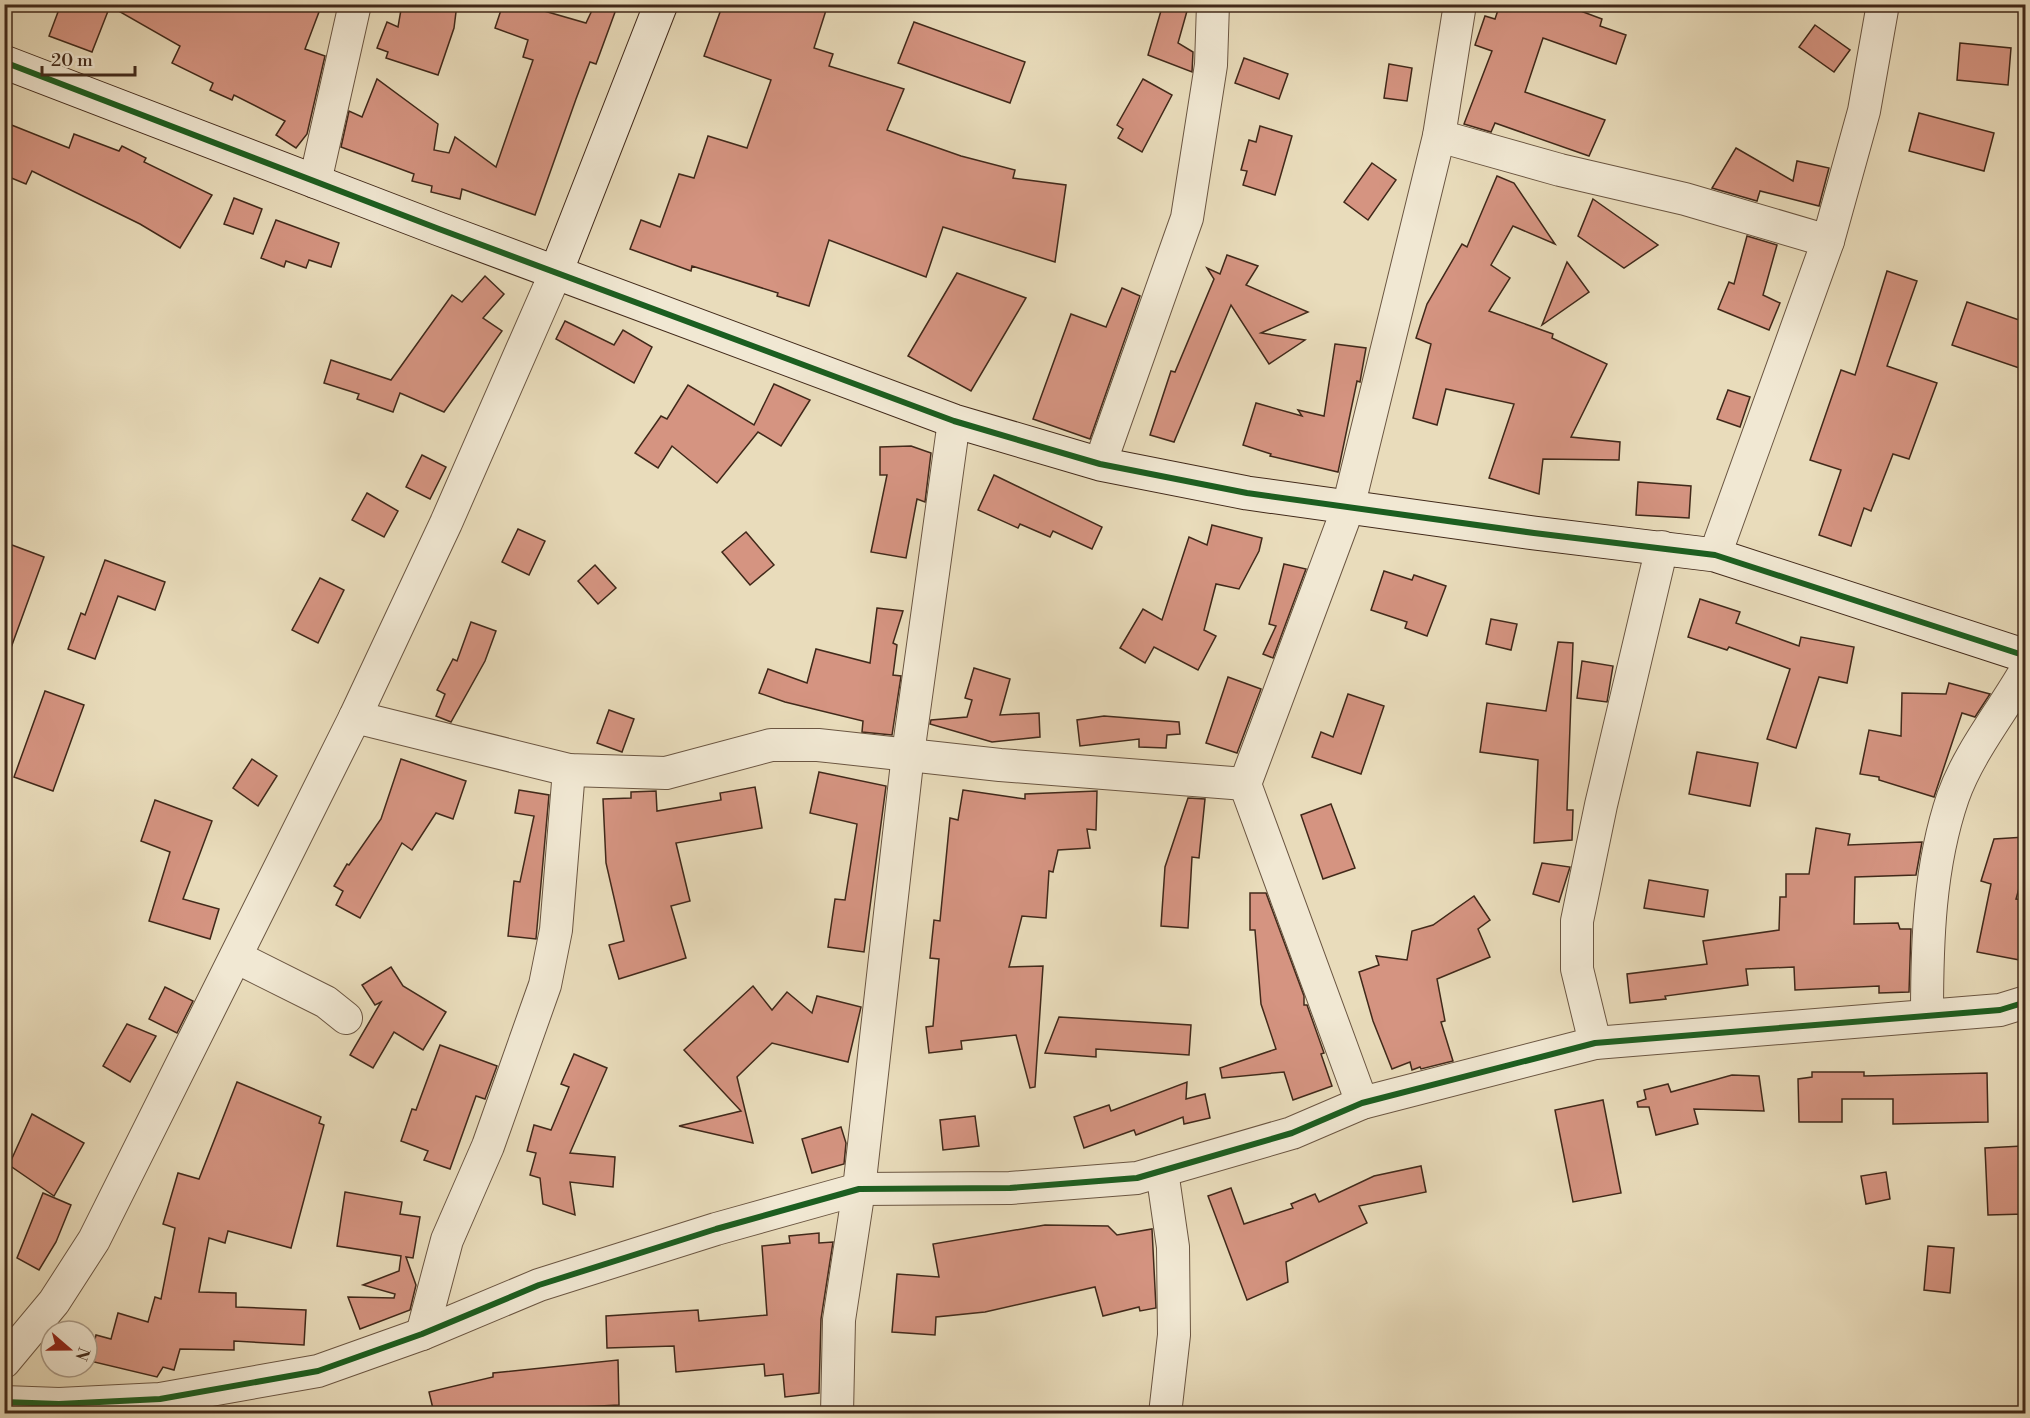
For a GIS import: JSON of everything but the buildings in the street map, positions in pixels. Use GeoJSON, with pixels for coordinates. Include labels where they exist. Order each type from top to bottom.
{"type":"FeatureCollection","features":[{"type":"Feature","properties":{"kind":"street"},"geometry":{"type":"LineString","coordinates":[[315,182],[356,4]]}},
{"type":"Feature","properties":{"kind":"street"},"geometry":{"type":"LineString","coordinates":[[4,1362],[54,1302],[94,1240],[236,957],[274,875],[355,717],[446,523],[556,272],[661,4]]}},
{"type":"Feature","properties":{"kind":"street"},"geometry":{"type":"LineString","coordinates":[[1100,464],[1187,218],[1211,65],[1213,4]]}},
{"type":"Feature","properties":{"kind":"street"},"geometry":{"type":"LineString","coordinates":[[1362,1103],[1245,784],[1348,508],[1439,136],[1460,4]]}},
{"type":"Feature","properties":{"kind":"street"},"geometry":{"type":"LineString","coordinates":[[1715,555],[1828,241],[1864,111],[1883,4]]}},
{"type":"Feature","properties":{"kind":"street"},"geometry":{"type":"LineString","coordinates":[[4,62],[315,182],[954,421],[1100,464],[1247,493],[1348,508],[1715,555],[2025,656]]}},
{"type":"Feature","properties":{"kind":"street"},"geometry":{"type":"LineString","coordinates":[[1439,136],[1560,170],[1685,199],[1828,241]]}},
{"type":"Feature","properties":{"kind":"street"},"geometry":{"type":"LineString","coordinates":[[837,1413],[839,1320],[859,1189],[908,754],[954,421]]}},
{"type":"Feature","properties":{"kind":"street"},"geometry":{"type":"LineString","coordinates":[[1595,1043],[1577,969],[1577,921],[1603,794],[1662,547]]}},
{"type":"Feature","properties":{"kind":"street"},"geometry":{"type":"LineString","coordinates":[[1927,1016],[1927,942],[1937,858],[1953,797],[1977,748],[2025,670]]}},
{"type":"Feature","properties":{"kind":"street"},"geometry":{"type":"LineString","coordinates":[[355,717],[569,770],[666,772],[771,745],[818,745],[1000,765],[1245,784]]}},
{"type":"Feature","properties":{"kind":"street"},"geometry":{"type":"LineString","coordinates":[[422,1334],[447,1240],[488,1146],[545,985],[556,930],[569,770]]}},
{"type":"Feature","properties":{"kind":"street"},"geometry":{"type":"LineString","coordinates":[[236,957],[326,1002],[346,1018]]}},
{"type":"Feature","properties":{"kind":"street"},"geometry":{"type":"LineString","coordinates":[[4,1402],[59,1404],[160,1399],[318,1371],[422,1334],[539,1285],[716,1229],[859,1189],[1010,1188],[1137,1178],[1292,1133],[1362,1103],[1595,1043],[2000,1010],[2025,1002]]}},
{"type":"Feature","properties":{"kind":"street"},"geometry":{"type":"LineString","coordinates":[[1162,1171],[1173,1246],[1174,1335],[1165,1413]]}},
{"type":"Feature","properties":{"kind":"cycle path"},"geometry":{"type":"LineString","coordinates":[[4,62],[439,229],[954,421],[1100,464],[1247,493],[1534,533],[1715,555],[2026,656]]}},
{"type":"Feature","properties":{"kind":"cycle path"},"geometry":{"type":"LineString","coordinates":[[4,1402],[59,1404],[160,1399],[318,1371],[422,1334],[539,1285],[716,1229],[859,1189],[1010,1188],[1137,1178],[1292,1133],[1362,1103],[1595,1043],[2000,1010],[2026,1002]]}}]}
